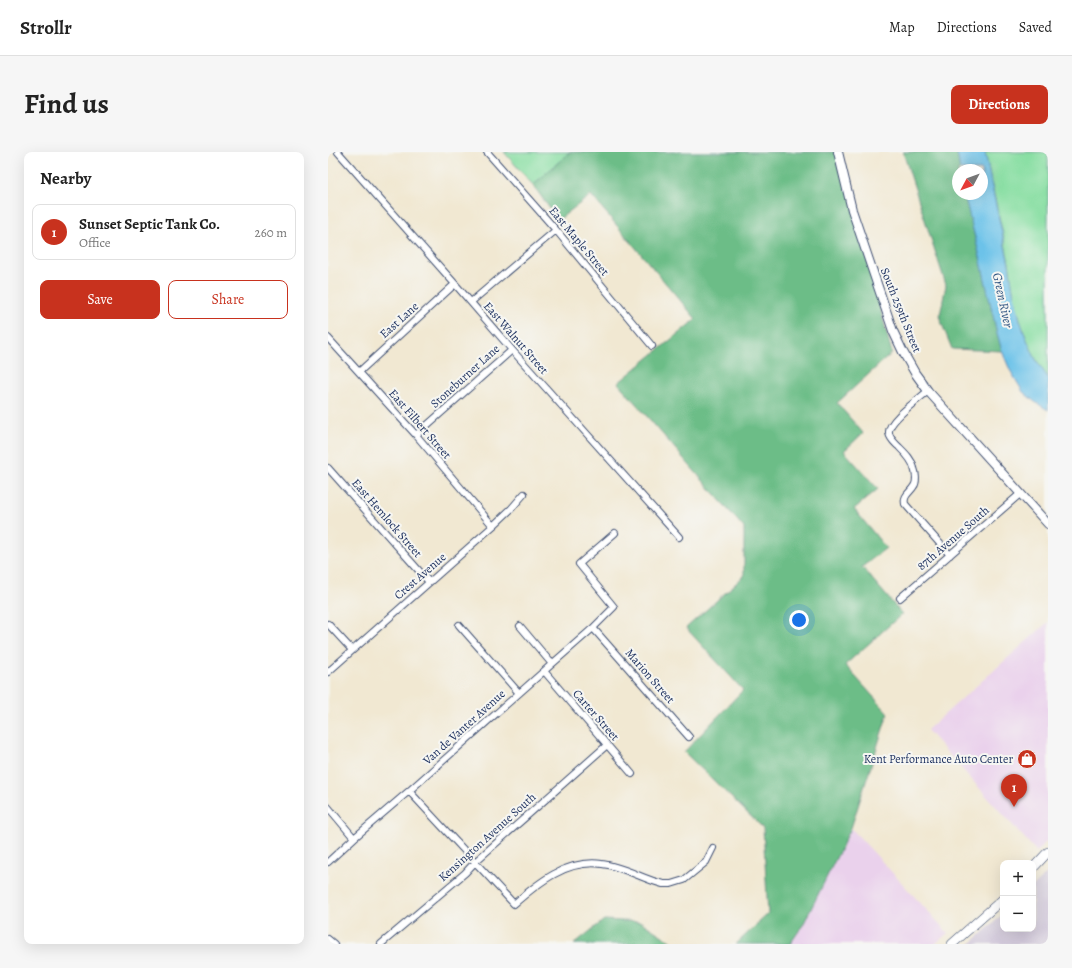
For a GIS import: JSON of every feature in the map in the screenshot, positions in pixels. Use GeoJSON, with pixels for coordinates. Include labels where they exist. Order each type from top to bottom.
{"type":"FeatureCollection","features":[{"type":"Feature","properties":{"kind":"main road"},"geometry":{"type":"LineString","coordinates":[[1036,865],[1048,852]]}},
{"type":"Feature","properties":{"kind":"main road"},"geometry":{"type":"LineString","coordinates":[[952,944],[1000,902]]}},
{"type":"Feature","properties":{"kind":"street","name":"East Walnut Street"},"geometry":{"type":"LineString","coordinates":[[338,152],[679,537]]}},
{"type":"Feature","properties":{"kind":"street","name":"East Maple Street"},"geometry":{"type":"LineString","coordinates":[[487,152],[556,230],[652,346]]}},
{"type":"Feature","properties":{"kind":"street","name":"South 259th Street"},"geometry":{"type":"LineString","coordinates":[[838,152],[852,210],[894,331],[903,352],[915,373],[928,391],[1048,524]]}},
{"type":"Feature","properties":{"kind":"street"},"geometry":{"type":"LineString","coordinates":[[471,302],[556,230]]}},
{"type":"Feature","properties":{"kind":"street","name":"East Lane"},"geometry":{"type":"LineString","coordinates":[[358,372],[455,284]]}},
{"type":"Feature","properties":{"kind":"street","name":"East Filbert Street"},"geometry":{"type":"LineString","coordinates":[[328,338],[416,435],[493,526]]}},
{"type":"Feature","properties":{"kind":"street","name":"Stoneburner Lane"},"geometry":{"type":"LineString","coordinates":[[416,435],[512,350]]}},
{"type":"Feature","properties":{"kind":"street"},"geometry":{"type":"LineString","coordinates":[[928,391],[898,416],[892,423],[889,432],[893,441],[907,456],[914,468],[916,483],[914,488],[906,496],[904,501],[905,504],[950,555]]}},
{"type":"Feature","properties":{"kind":"street","name":"East Hemlock Street"},"geometry":{"type":"LineString","coordinates":[[328,468],[429,582]]}},
{"type":"Feature","properties":{"kind":"street","name":"Crest Avenue"},"geometry":{"type":"LineString","coordinates":[[328,672],[493,526],[524,494]]}},
{"type":"Feature","properties":{"kind":"street","name":"87th Avenue South"},"geometry":{"type":"LineString","coordinates":[[900,598],[1020,494]]}},
{"type":"Feature","properties":{"kind":"street","name":"Van de Vanter Avenue"},"geometry":{"type":"LineString","coordinates":[[328,862],[593,628],[614,607],[579,564],[615,533]]}},
{"type":"Feature","properties":{"kind":"street"},"geometry":{"type":"LineString","coordinates":[[328,624],[352,650]]}},
{"type":"Feature","properties":{"kind":"street"},"geometry":{"type":"LineString","coordinates":[[459,625],[519,693]]}},
{"type":"Feature","properties":{"kind":"street"},"geometry":{"type":"LineString","coordinates":[[520,626],[552,664]]}},
{"type":"Feature","properties":{"kind":"street","name":"Marion Street"},"geometry":{"type":"LineString","coordinates":[[593,628],[689,738]]}},
{"type":"Feature","properties":{"kind":"street","name":"Carter Street"},"geometry":{"type":"LineString","coordinates":[[544,671],[632,774]]}},
{"type":"Feature","properties":{"kind":"street","name":"Kensington Avenue South"},"geometry":{"type":"LineString","coordinates":[[381,944],[465,874],[476,861],[607,745]]}},
{"type":"Feature","properties":{"kind":"street"},"geometry":{"type":"LineString","coordinates":[[409,791],[476,861],[514,904],[535,886],[554,874],[573,866],[588,864],[602,864],[663,884],[671,884],[684,880],[706,862],[713,848]]}},
{"type":"Feature","properties":{"kind":"street"},"geometry":{"type":"LineString","coordinates":[[328,807],[354,838]]}},
{"type":"Feature","properties":{"kind":"street"},"geometry":{"type":"LineString","coordinates":[[328,939],[334,944]]}},
{"type":"Feature","properties":{"kind":"shaded area"},"geometry":{"type":"Polygon","coordinates":[[[1048,622],[1048,839],[1037,852],[927,730],[1048,622]]]}},
{"type":"Feature","properties":{"kind":"shaded area"},"geometry":{"type":"Polygon","coordinates":[[[851,828],[948,933],[935,944],[781,944],[803,925],[851,828]]]}},
{"type":"Feature","properties":{"kind":"shaded area"},"geometry":{"type":"Polygon","coordinates":[[[1048,872],[1048,944],[970,944],[1000,917],[1000,932],[1036,932],[1036,884],[1048,872]]]}},
{"type":"Feature","properties":{"kind":"green space"},"geometry":{"type":"Polygon","coordinates":[[[504,152],[570,152],[533,185],[504,152]]]}},
{"type":"Feature","properties":{"kind":"green space"},"geometry":{"type":"Polygon","coordinates":[[[570,152],[839,152],[892,353],[837,403],[863,433],[844,451],[878,489],[854,509],[886,548],[862,567],[902,614],[845,665],[888,713],[851,828],[803,925],[790,944],[736,944],[768,914],[763,828],[684,752],[743,690],[686,628],[744,576],[744,528],[618,383],[696,319],[591,195],[558,220],[533,185],[570,152]]]}},
{"type":"Feature","properties":{"kind":"green space"},"geometry":{"type":"Polygon","coordinates":[[[903,152],[957,152],[959,164],[952,164],[952,200],[966,200],[1002,351],[952,349],[940,315],[946,285],[903,152]]]}},
{"type":"Feature","properties":{"kind":"green space"},"geometry":{"type":"Polygon","coordinates":[[[985,152],[1048,152],[1048,378],[1035,358],[1018,313],[1012,287],[1010,266],[985,152]]]}},
{"type":"Feature","properties":{"kind":"green space"},"geometry":{"type":"Polygon","coordinates":[[[604,920],[641,922],[675,944],[574,944],[604,920]]]}},
{"type":"Feature","properties":{"kind":"water"},"geometry":{"type":"Polygon","coordinates":[[[957,152],[985,152],[987,164],[959,164],[957,152]]]}},
{"type":"Feature","properties":{"kind":"water","name":"Green River"},"geometry":{"type":"Polygon","coordinates":[[[988,167],[1020,320],[1035,358],[1048,378],[1048,410],[1023,392],[1010,370],[1002,351],[997,333],[966,200],[988,200],[988,167]]]}},
{"type":"Feature","properties":{"kind":"place","name":"Kent Performance Auto Center"},"geometry":{"type":"Point","coordinates":[1027,759]}},
{"type":"Feature","properties":{"kind":"place","name":"Sunset Septic Tank Co."},"geometry":{"type":"Point","coordinates":[1014,807]}}]}
